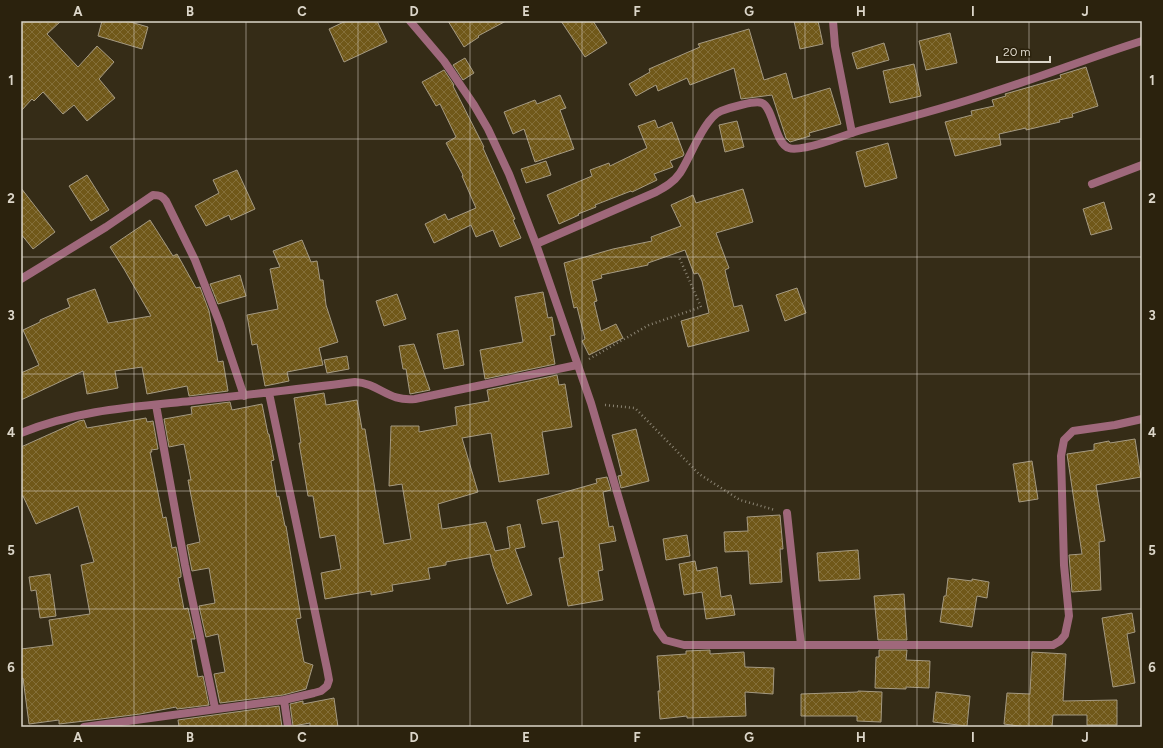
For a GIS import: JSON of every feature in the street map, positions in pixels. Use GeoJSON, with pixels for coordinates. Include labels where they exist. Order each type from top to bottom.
{"type":"FeatureCollection","features":[{"type":"Feature","properties":{"kind":"street"},"geometry":{"type":"LineString","coordinates":[[410,21],[444,61],[474,105],[488,129],[509,174],[536,244],[591,403],[657,629],[665,640],[684,645],[1053,645],[1065,636],[1069,616],[1064,565],[1061,456],[1064,440],[1072,431],[1115,425],[1142,419]]}},
{"type":"Feature","properties":{"kind":"street"},"geometry":{"type":"LineString","coordinates":[[833,21],[835,46],[852,132]]}},
{"type":"Feature","properties":{"kind":"street"},"geometry":{"type":"LineString","coordinates":[[536,244],[656,192],[670,184],[679,174],[711,118],[720,111],[754,102],[762,102],[766,106],[783,144],[789,148],[813,146],[852,132],[933,111],[990,94],[1142,41]]}},
{"type":"Feature","properties":{"kind":"street"},"geometry":{"type":"LineString","coordinates":[[1092,184],[1142,166]]}},
{"type":"Feature","properties":{"kind":"street"},"geometry":{"type":"LineString","coordinates":[[21,279],[106,227],[153,195],[163,196],[195,260],[220,324],[244,396]]}},
{"type":"Feature","properties":{"kind":"street"},"geometry":{"type":"LineString","coordinates":[[21,433],[37,426],[100,410],[244,396],[363,382],[398,398],[406,400],[578,365]]}},
{"type":"Feature","properties":{"kind":"street"},"geometry":{"type":"LineString","coordinates":[[84,727],[215,708],[284,700],[321,691],[327,686],[329,680],[269,393]]}},
{"type":"Feature","properties":{"kind":"street"},"geometry":{"type":"LineString","coordinates":[[156,405],[185,565],[215,708]]}},
{"type":"Feature","properties":{"kind":"street"},"geometry":{"type":"LineString","coordinates":[[787,513],[801,645]]}},
{"type":"Feature","properties":{"kind":"street"},"geometry":{"type":"LineString","coordinates":[[284,700],[288,727]]}},
{"type":"Feature","properties":{"kind":"path"},"geometry":{"type":"LineString","coordinates":[[578,365],[649,325],[701,307],[679,257]]}},
{"type":"Feature","properties":{"kind":"path"},"geometry":{"type":"LineString","coordinates":[[591,403],[635,408],[699,474],[740,500],[787,513]]}},
{"type":"Feature","properties":{"kind":"building"},"geometry":{"type":"Polygon","coordinates":[[[21,21],[61,21],[47,34],[78,67],[97,46],[114,62],[99,79],[115,98],[87,121],[74,105],[63,114],[43,92],[34,101],[32,99],[21,111],[21,21]]]}},
{"type":"Feature","properties":{"kind":"building"},"geometry":{"type":"Polygon","coordinates":[[[102,21],[127,21],[148,27],[142,49],[98,36],[102,21]]]}},
{"type":"Feature","properties":{"kind":"building"},"geometry":{"type":"Polygon","coordinates":[[[346,21],[377,21],[387,42],[344,62],[329,29],[346,21]]]}},
{"type":"Feature","properties":{"kind":"building"},"geometry":{"type":"Polygon","coordinates":[[[448,21],[506,21],[478,36],[479,37],[464,47],[448,21]]]}},
{"type":"Feature","properties":{"kind":"building"},"geometry":{"type":"Polygon","coordinates":[[[561,21],[593,21],[607,43],[585,57],[561,21]]]}},
{"type":"Feature","properties":{"kind":"building"},"geometry":{"type":"Polygon","coordinates":[[[794,21],[818,21],[823,44],[800,49],[794,21]]]}},
{"type":"Feature","properties":{"kind":"building"},"geometry":{"type":"Polygon","coordinates":[[[749,29],[764,80],[786,73],[793,99],[830,88],[841,124],[809,133],[810,136],[790,142],[786,138],[772,95],[741,99],[734,68],[690,85],[687,78],[658,91],[656,85],[636,96],[629,84],[650,72],[649,69],[700,47],[698,44],[749,29]]]}},
{"type":"Feature","properties":{"kind":"building"},"geometry":{"type":"Polygon","coordinates":[[[950,33],[957,63],[926,70],[919,41],[950,33]]]}},
{"type":"Feature","properties":{"kind":"building"},"geometry":{"type":"Polygon","coordinates":[[[884,43],[889,60],[857,69],[852,53],[884,43]]]}},
{"type":"Feature","properties":{"kind":"building"},"geometry":{"type":"Polygon","coordinates":[[[465,58],[474,73],[463,80],[453,65],[465,58]]]}},
{"type":"Feature","properties":{"kind":"building"},"geometry":{"type":"Polygon","coordinates":[[[914,64],[921,96],[890,103],[883,71],[914,64]]]}},
{"type":"Feature","properties":{"kind":"building"},"geometry":{"type":"Polygon","coordinates":[[[1086,67],[1098,106],[1072,114],[1073,117],[1059,120],[1060,122],[1026,130],[1026,128],[999,134],[1001,145],[955,156],[945,122],[972,115],[971,111],[994,106],[992,100],[1006,96],[1005,94],[1061,78],[1060,75],[1086,67]]]}},
{"type":"Feature","properties":{"kind":"building"},"geometry":{"type":"Polygon","coordinates":[[[444,70],[454,85],[453,86],[484,147],[483,148],[515,219],[513,220],[521,238],[500,247],[493,230],[476,237],[471,225],[434,243],[425,224],[445,214],[448,220],[476,208],[462,176],[463,175],[446,143],[456,137],[440,104],[436,106],[422,82],[444,70]]]}},
{"type":"Feature","properties":{"kind":"building"},"geometry":{"type":"Polygon","coordinates":[[[560,95],[566,108],[560,110],[574,149],[535,162],[524,129],[513,134],[504,112],[535,100],[537,104],[560,95]]]}},
{"type":"Feature","properties":{"kind":"building"},"geometry":{"type":"Polygon","coordinates":[[[655,120],[658,128],[672,122],[684,154],[683,156],[670,161],[673,167],[654,174],[657,180],[632,192],[631,191],[595,205],[596,207],[559,224],[547,195],[592,176],[590,170],[609,163],[610,166],[647,148],[638,126],[655,120]]]}},
{"type":"Feature","properties":{"kind":"building"},"geometry":{"type":"Polygon","coordinates":[[[737,121],[744,147],[725,152],[719,125],[737,121]]]}},
{"type":"Feature","properties":{"kind":"building"},"geometry":{"type":"Polygon","coordinates":[[[888,143],[897,178],[865,187],[856,152],[888,143]]]}},
{"type":"Feature","properties":{"kind":"building"},"geometry":{"type":"Polygon","coordinates":[[[546,161],[551,175],[526,183],[521,169],[546,161]]]}},
{"type":"Feature","properties":{"kind":"building"},"geometry":{"type":"Polygon","coordinates":[[[237,170],[255,209],[231,220],[229,215],[206,226],[195,206],[219,193],[213,180],[237,170]]]}},
{"type":"Feature","properties":{"kind":"building"},"geometry":{"type":"Polygon","coordinates":[[[87,175],[109,210],[91,221],[69,186],[87,175]]]}},
{"type":"Feature","properties":{"kind":"building"},"geometry":{"type":"Polygon","coordinates":[[[21,188],[55,232],[33,249],[21,234],[21,188]]]}},
{"type":"Feature","properties":{"kind":"building"},"geometry":{"type":"Polygon","coordinates":[[[743,189],[753,222],[716,233],[729,268],[725,270],[734,307],[742,305],[749,331],[688,347],[681,321],[709,313],[702,281],[698,273],[694,274],[685,250],[648,263],[648,265],[601,275],[602,278],[592,281],[597,301],[594,302],[601,331],[616,324],[623,338],[589,355],[582,341],[585,339],[577,307],[574,308],[564,263],[613,249],[652,241],[651,237],[681,226],[671,205],[693,195],[696,203],[743,189]]]}},
{"type":"Feature","properties":{"kind":"building"},"geometry":{"type":"Polygon","coordinates":[[[1104,202],[1112,229],[1091,235],[1083,209],[1104,202]]]}},
{"type":"Feature","properties":{"kind":"building"},"geometry":{"type":"Polygon","coordinates":[[[150,220],[173,256],[177,254],[196,288],[200,287],[209,311],[218,362],[223,361],[228,391],[189,396],[187,386],[147,394],[142,367],[115,371],[118,388],[87,394],[83,371],[21,400],[21,373],[39,365],[23,330],[40,322],[40,320],[70,307],[67,299],[95,289],[108,323],[151,316],[110,247],[150,220]]]}},
{"type":"Feature","properties":{"kind":"building"},"geometry":{"type":"Polygon","coordinates":[[[302,240],[311,262],[317,261],[320,280],[323,280],[326,305],[338,342],[319,348],[323,365],[287,372],[289,381],[265,386],[257,344],[252,345],[247,315],[278,309],[270,269],[280,267],[273,251],[302,240]]]}},
{"type":"Feature","properties":{"kind":"building"},"geometry":{"type":"Polygon","coordinates":[[[240,275],[246,296],[218,304],[210,284],[240,275]]]}},
{"type":"Feature","properties":{"kind":"building"},"geometry":{"type":"Polygon","coordinates":[[[797,288],[806,313],[785,321],[776,295],[797,288]]]}},
{"type":"Feature","properties":{"kind":"building"},"geometry":{"type":"Polygon","coordinates":[[[543,292],[548,318],[552,317],[555,335],[550,336],[555,364],[485,379],[480,350],[523,342],[515,297],[543,292]]]}},
{"type":"Feature","properties":{"kind":"building"},"geometry":{"type":"Polygon","coordinates":[[[397,294],[406,319],[384,326],[376,301],[397,294]]]}},
{"type":"Feature","properties":{"kind":"building"},"geometry":{"type":"Polygon","coordinates":[[[458,330],[464,365],[444,369],[437,334],[458,330]]]}},
{"type":"Feature","properties":{"kind":"building"},"geometry":{"type":"Polygon","coordinates":[[[414,344],[430,390],[410,394],[406,369],[403,369],[399,346],[414,344]]]}},
{"type":"Feature","properties":{"kind":"building"},"geometry":{"type":"Polygon","coordinates":[[[347,356],[349,369],[327,373],[324,360],[347,356]]]}},
{"type":"Feature","properties":{"kind":"building"},"geometry":{"type":"Polygon","coordinates":[[[557,375],[559,385],[565,384],[572,427],[542,432],[549,474],[499,482],[491,433],[462,438],[478,492],[438,504],[442,529],[486,522],[495,551],[510,548],[507,527],[520,524],[525,547],[515,549],[532,595],[507,604],[490,554],[446,562],[446,565],[428,568],[430,579],[392,585],[393,591],[371,595],[371,591],[325,599],[321,573],[341,569],[335,535],[320,538],[313,496],[308,496],[299,443],[301,443],[294,398],[324,393],[326,405],[357,400],[362,429],[365,429],[384,544],[411,539],[402,484],[389,486],[391,426],[419,426],[419,432],[457,425],[455,407],[489,401],[487,390],[557,375]]]}},
{"type":"Feature","properties":{"kind":"building"},"geometry":{"type":"Polygon","coordinates":[[[230,402],[232,410],[262,404],[274,460],[271,461],[277,497],[279,496],[286,526],[301,618],[296,619],[304,662],[313,665],[306,689],[283,695],[220,703],[214,674],[225,672],[218,634],[206,637],[199,606],[215,603],[209,568],[192,571],[187,545],[200,542],[188,480],[191,480],[184,444],[169,447],[164,419],[192,414],[191,407],[230,402]]]}},
{"type":"Feature","properties":{"kind":"building"},"geometry":{"type":"Polygon","coordinates":[[[146,418],[147,422],[153,421],[158,449],[151,450],[152,452],[150,452],[163,518],[166,517],[172,548],[176,547],[181,573],[181,577],[178,578],[184,609],[188,608],[195,639],[191,639],[198,677],[203,676],[209,705],[177,709],[176,707],[140,714],[59,724],[59,720],[29,724],[23,678],[21,679],[21,649],[53,645],[49,620],[90,614],[81,565],[94,562],[78,506],[36,524],[23,496],[21,496],[21,447],[79,421],[84,420],[87,428],[146,418]]]}},
{"type":"Feature","properties":{"kind":"building"},"geometry":{"type":"Polygon","coordinates":[[[636,429],[649,481],[621,488],[618,476],[622,475],[612,435],[636,429]]]}},
{"type":"Feature","properties":{"kind":"building"},"geometry":{"type":"Polygon","coordinates":[[[1135,439],[1141,477],[1096,485],[1105,541],[1099,542],[1101,590],[1072,592],[1069,555],[1082,554],[1067,454],[1094,450],[1094,444],[1135,439]]]}},
{"type":"Feature","properties":{"kind":"building"},"geometry":{"type":"Polygon","coordinates":[[[1032,461],[1038,499],[1019,502],[1013,464],[1032,461]]]}},
{"type":"Feature","properties":{"kind":"building"},"geometry":{"type":"Polygon","coordinates":[[[607,477],[611,490],[603,492],[609,527],[613,526],[616,541],[599,544],[603,570],[598,571],[603,600],[568,606],[559,558],[564,557],[558,521],[542,524],[537,500],[597,483],[596,479],[607,477]]]}},
{"type":"Feature","properties":{"kind":"building"},"geometry":{"type":"Polygon","coordinates":[[[780,515],[783,549],[780,549],[782,582],[750,584],[748,551],[725,552],[724,532],[748,531],[747,517],[780,515]]]}},
{"type":"Feature","properties":{"kind":"building"},"geometry":{"type":"Polygon","coordinates":[[[687,535],[690,556],[666,560],[663,539],[687,535]]]}},
{"type":"Feature","properties":{"kind":"building"},"geometry":{"type":"Polygon","coordinates":[[[858,550],[860,579],[819,581],[817,553],[858,550]]]}},
{"type":"Feature","properties":{"kind":"building"},"geometry":{"type":"Polygon","coordinates":[[[695,561],[697,571],[717,567],[721,597],[731,595],[735,615],[706,619],[702,592],[684,595],[679,564],[695,561]]]}},
{"type":"Feature","properties":{"kind":"building"},"geometry":{"type":"Polygon","coordinates":[[[50,574],[56,616],[40,618],[36,590],[31,591],[29,577],[50,574]]]}},
{"type":"Feature","properties":{"kind":"building"},"geometry":{"type":"Polygon","coordinates":[[[948,578],[972,581],[972,579],[989,582],[987,598],[977,596],[972,627],[940,622],[944,596],[946,596],[948,578]]]}},
{"type":"Feature","properties":{"kind":"building"},"geometry":{"type":"Polygon","coordinates":[[[904,594],[907,640],[878,640],[874,596],[904,594]]]}},
{"type":"Feature","properties":{"kind":"building"},"geometry":{"type":"Polygon","coordinates":[[[1132,613],[1135,632],[1127,634],[1135,683],[1113,687],[1102,618],[1132,613]]]}},
{"type":"Feature","properties":{"kind":"building"},"geometry":{"type":"Polygon","coordinates":[[[710,650],[710,654],[744,652],[745,667],[774,668],[773,694],[745,692],[746,716],[687,718],[687,716],[660,719],[658,691],[660,691],[657,656],[686,654],[686,651],[710,650]]]}},
{"type":"Feature","properties":{"kind":"building"},"geometry":{"type":"Polygon","coordinates":[[[879,650],[907,650],[906,660],[930,661],[929,688],[875,688],[876,657],[879,657],[879,650]]]}},
{"type":"Feature","properties":{"kind":"building"},"geometry":{"type":"Polygon","coordinates":[[[1032,652],[1066,654],[1063,701],[1117,700],[1117,725],[1087,725],[1087,715],[1053,715],[1052,727],[1026,727],[1004,724],[1007,693],[1030,694],[1032,652]]]}},
{"type":"Feature","properties":{"kind":"building"},"geometry":{"type":"Polygon","coordinates":[[[858,691],[882,692],[881,722],[857,721],[857,716],[801,716],[801,694],[858,691]]]}},
{"type":"Feature","properties":{"kind":"building"},"geometry":{"type":"Polygon","coordinates":[[[936,692],[970,696],[967,726],[933,722],[936,692]]]}},
{"type":"Feature","properties":{"kind":"building"},"geometry":{"type":"Polygon","coordinates":[[[334,698],[338,727],[310,727],[310,723],[293,726],[290,704],[303,701],[303,704],[334,698]]]}},
{"type":"Feature","properties":{"kind":"building"},"geometry":{"type":"Polygon","coordinates":[[[279,706],[282,727],[179,727],[178,720],[279,706]]]}}]}
